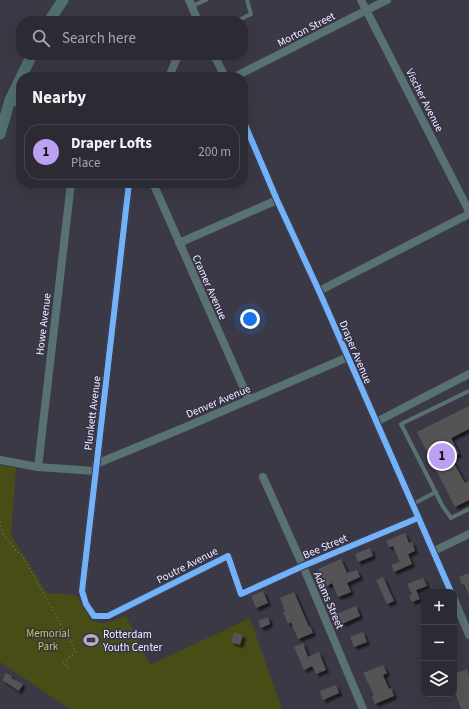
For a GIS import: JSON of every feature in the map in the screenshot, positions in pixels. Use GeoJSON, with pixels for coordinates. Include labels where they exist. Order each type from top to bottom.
{"type":"FeatureCollection","features":[{"type":"Feature","properties":{"kind":"main road"},"geometry":{"type":"LineString","coordinates":[[52,16],[63,0]]}},
{"type":"Feature","properties":{"kind":"main road"},"geometry":{"type":"LineString","coordinates":[[24,72],[30,60]]}},
{"type":"Feature","properties":{"kind":"main road"},"geometry":{"type":"LineString","coordinates":[[0,134],[3,114],[16,87]]}},
{"type":"Feature","properties":{"kind":"street","name":"Vischer Avenue"},"geometry":{"type":"LineString","coordinates":[[361,0],[469,211]]}},
{"type":"Feature","properties":{"kind":"street","name":"Morton Street"},"geometry":{"type":"LineString","coordinates":[[244,72],[387,0]]}},
{"type":"Feature","properties":{"kind":"street"},"geometry":{"type":"LineString","coordinates":[[190,3],[195,16]]}},
{"type":"Feature","properties":{"kind":"street"},"geometry":{"type":"LineString","coordinates":[[171,72],[176,60]]}},
{"type":"Feature","properties":{"kind":"street"},"geometry":{"type":"LineString","coordinates":[[216,60],[222,72]]}},
{"type":"Feature","properties":{"kind":"street"},"geometry":{"type":"LineString","coordinates":[[10,100],[16,102]]}},
{"type":"Feature","properties":{"kind":"street","name":"Draper Avenue"},"geometry":{"type":"LineString","coordinates":[[248,132],[450,589]]}},
{"type":"Feature","properties":{"kind":"street","name":"Howe Avenue"},"geometry":{"type":"LineString","coordinates":[[38,467],[70,188]]}},
{"type":"Feature","properties":{"kind":"street","name":"Plunkett Avenue"},"geometry":{"type":"LineString","coordinates":[[120,610],[108,616],[94,616],[86,604],[82,591],[95,467],[128,188]]}},
{"type":"Feature","properties":{"kind":"street","name":"Cramer Avenue"},"geometry":{"type":"LineString","coordinates":[[155,188],[249,400]]}},
{"type":"Feature","properties":{"kind":"street"},"geometry":{"type":"LineString","coordinates":[[179,243],[277,200]]}},
{"type":"Feature","properties":{"kind":"street"},"geometry":{"type":"LineString","coordinates":[[319,291],[469,214]]}},
{"type":"Feature","properties":{"kind":"street","name":"Denver Avenue"},"geometry":{"type":"LineString","coordinates":[[0,460],[38,467],[95,467],[348,358]]}},
{"type":"Feature","properties":{"kind":"street"},"geometry":{"type":"LineString","coordinates":[[376,422],[469,374]]}},
{"type":"Feature","properties":{"kind":"street","name":"Adams Street"},"geometry":{"type":"LineString","coordinates":[[263,477],[303,566],[362,709]]}},
{"type":"Feature","properties":{"kind":"street","name":"Bee Street"},"geometry":{"type":"LineString","coordinates":[[241,594],[303,566],[418,518]]}},
{"type":"Feature","properties":{"kind":"street"},"geometry":{"type":"LineString","coordinates":[[434,552],[469,534]]}},
{"type":"Feature","properties":{"kind":"street","name":"Poutre Avenue"},"geometry":{"type":"LineString","coordinates":[[120,610],[228,556],[241,594]]}},
{"type":"Feature","properties":{"kind":"street"},"geometry":{"type":"LineString","coordinates":[[457,607],[469,635]]}},
{"type":"Feature","properties":{"kind":"lane"},"geometry":{"type":"LineString","coordinates":[[190,3],[206,0]]}},
{"type":"Feature","properties":{"kind":"lane"},"geometry":{"type":"LineString","coordinates":[[246,0],[251,14],[247,16]]}},
{"type":"Feature","properties":{"kind":"lane"},"geometry":{"type":"LineString","coordinates":[[469,391],[401,424],[451,518],[469,509]]}},
{"type":"Feature","properties":{"kind":"lane"},"geometry":{"type":"LineString","coordinates":[[412,505],[436,492]]}},
{"type":"Feature","properties":{"kind":"path"},"geometry":{"type":"LineString","coordinates":[[0,522],[2,532],[17,552],[22,555],[76,652],[63,664],[70,670]]}},
{"type":"Feature","properties":{"kind":"green space","name":"Memorial Park"},"geometry":{"type":"Polygon","coordinates":[[[0,465],[16,468],[11,535],[47,593],[76,595],[91,620],[102,624],[126,616],[150,665],[250,618],[282,709],[70,709],[0,662],[0,465]]]}},
{"type":"Feature","properties":{"kind":"building"},"geometry":{"type":"Polygon","coordinates":[[[469,406],[469,429],[451,438],[459,454],[451,458],[465,483],[469,481],[469,500],[455,507],[417,432],[469,406]]]}},
{"type":"Feature","properties":{"kind":"building"},"geometry":{"type":"Polygon","coordinates":[[[405,533],[409,543],[412,542],[415,551],[408,554],[412,564],[394,572],[391,565],[400,562],[393,546],[389,547],[386,541],[405,533]]]}},
{"type":"Feature","properties":{"kind":"building"},"geometry":{"type":"Polygon","coordinates":[[[370,548],[373,556],[358,562],[355,554],[370,548]]]}},
{"type":"Feature","properties":{"kind":"building"},"geometry":{"type":"Polygon","coordinates":[[[341,559],[347,573],[357,570],[360,577],[347,583],[351,592],[338,597],[332,583],[327,586],[318,569],[341,559]]]}},
{"type":"Feature","properties":{"kind":"building"},"geometry":{"type":"Polygon","coordinates":[[[469,573],[469,596],[459,577],[469,573]]]}},
{"type":"Feature","properties":{"kind":"building"},"geometry":{"type":"Polygon","coordinates":[[[383,577],[394,601],[387,604],[376,580],[383,577]]]}},
{"type":"Feature","properties":{"kind":"building"},"geometry":{"type":"Polygon","coordinates":[[[423,578],[427,586],[416,590],[420,599],[412,602],[409,596],[412,594],[407,584],[423,578]]]}},
{"type":"Feature","properties":{"kind":"building"},"geometry":{"type":"Polygon","coordinates":[[[263,591],[268,603],[256,608],[251,596],[263,591]]]}},
{"type":"Feature","properties":{"kind":"building"},"geometry":{"type":"Polygon","coordinates":[[[294,592],[313,633],[298,639],[291,622],[288,624],[283,612],[285,611],[280,598],[294,592]]]}},
{"type":"Feature","properties":{"kind":"building"},"geometry":{"type":"Polygon","coordinates":[[[356,606],[360,616],[342,624],[337,614],[356,606]]]}},
{"type":"Feature","properties":{"kind":"building"},"geometry":{"type":"Polygon","coordinates":[[[268,617],[270,624],[261,628],[258,621],[268,617]]]}},
{"type":"Feature","properties":{"kind":"building"},"geometry":{"type":"Polygon","coordinates":[[[234,632],[243,635],[240,645],[231,642],[234,632]]]}},
{"type":"Feature","properties":{"kind":"building"},"geometry":{"type":"Polygon","coordinates":[[[363,632],[367,642],[354,647],[350,637],[363,632]]]}},
{"type":"Feature","properties":{"kind":"building"},"geometry":{"type":"Polygon","coordinates":[[[303,643],[308,657],[319,652],[326,670],[316,674],[312,666],[304,670],[294,647],[303,643]]]}},
{"type":"Feature","properties":{"kind":"building"},"geometry":{"type":"Polygon","coordinates":[[[383,665],[387,673],[383,675],[394,696],[375,704],[372,696],[374,695],[363,673],[383,665]]]}},
{"type":"Feature","properties":{"kind":"building"},"geometry":{"type":"Polygon","coordinates":[[[467,669],[469,675],[469,709],[461,709],[457,697],[457,673],[467,669]]]}},
{"type":"Feature","properties":{"kind":"building"},"geometry":{"type":"Polygon","coordinates":[[[6,673],[12,676],[11,678],[23,684],[19,691],[2,680],[6,673]]]}},
{"type":"Feature","properties":{"kind":"building"},"geometry":{"type":"Polygon","coordinates":[[[336,685],[339,693],[323,700],[320,691],[336,685]]]}},
{"type":"Feature","properties":{"kind":"cycle path"},"geometry":{"type":"LineString","coordinates":[[248,132],[450,589]]}},
{"type":"Feature","properties":{"kind":"cycle path"},"geometry":{"type":"LineString","coordinates":[[128,188],[82,591],[86,604],[94,616],[108,616],[228,556],[241,594],[303,566],[418,518]]}},
{"type":"Feature","properties":{"kind":"place","name":"Draper Lofts"},"geometry":{"type":"Point","coordinates":[442,456]}},
{"type":"Feature","properties":{"kind":"place","name":"Rotterdam Youth Center"},"geometry":{"type":"Point","coordinates":[91,640]}}]}
